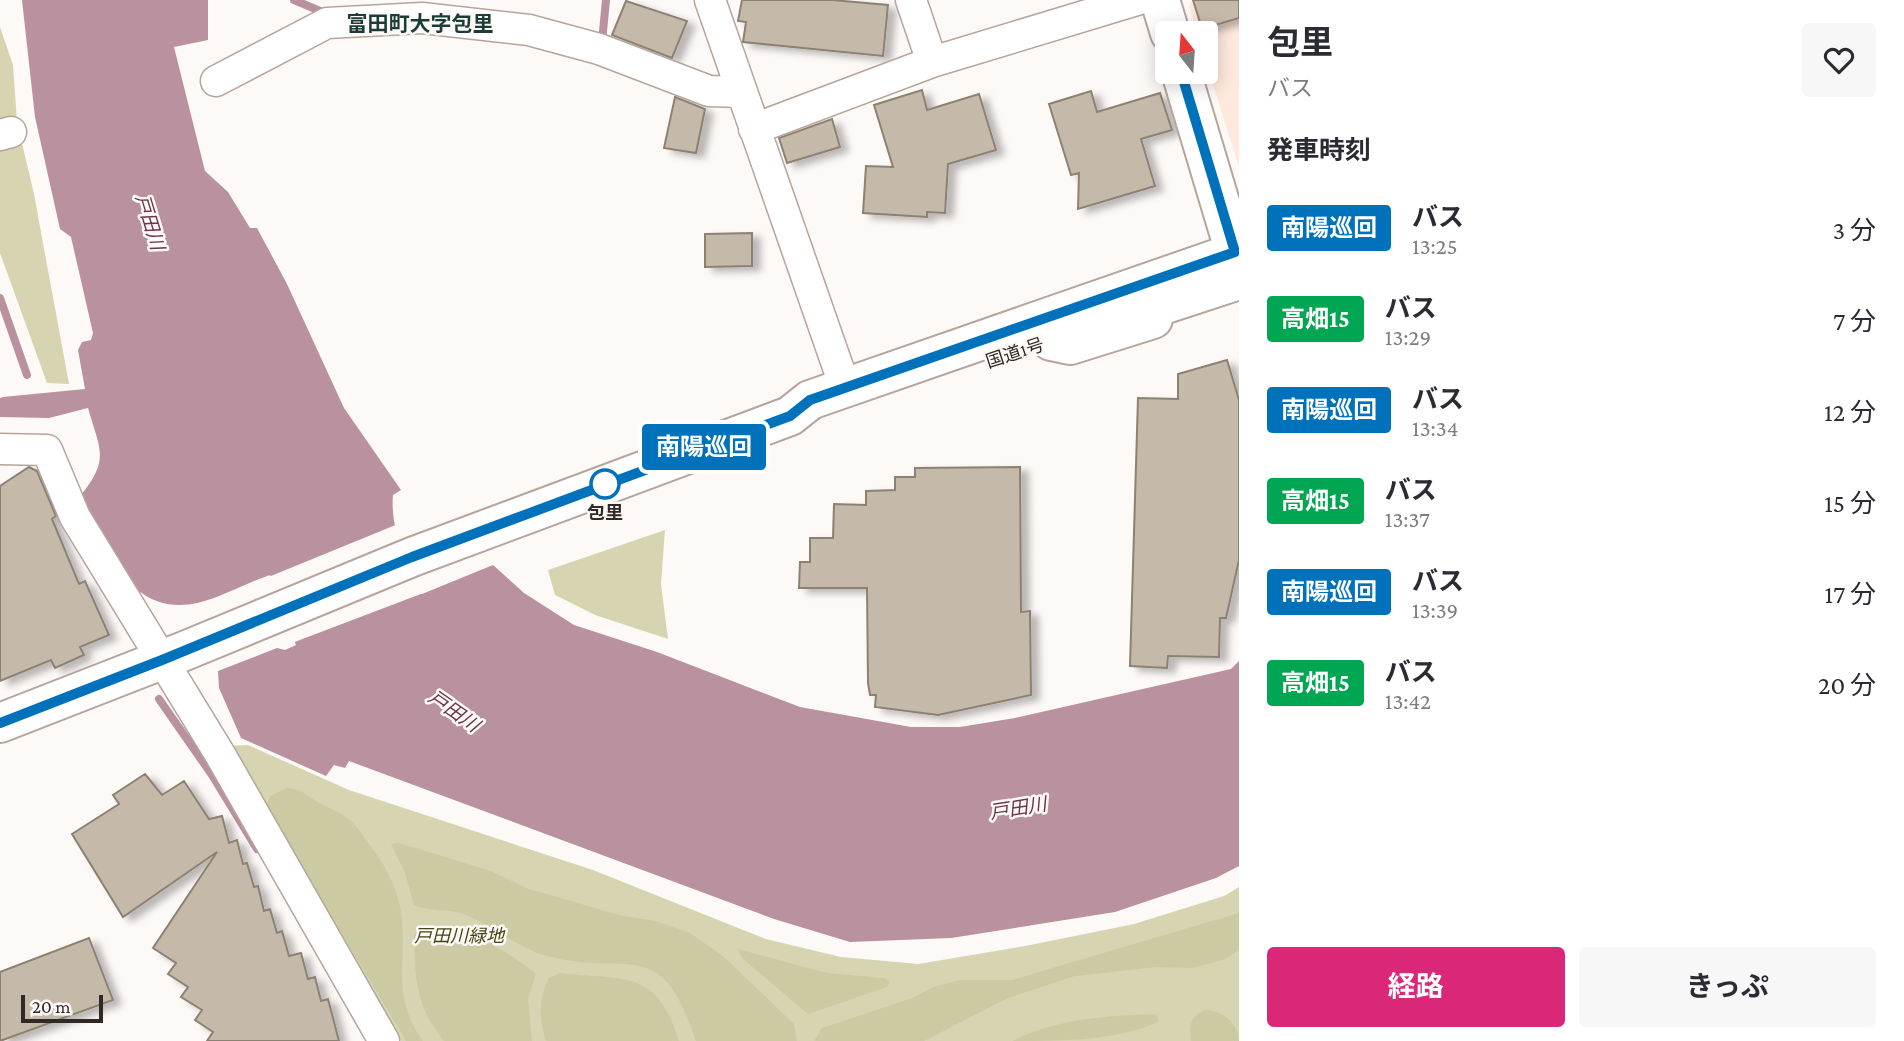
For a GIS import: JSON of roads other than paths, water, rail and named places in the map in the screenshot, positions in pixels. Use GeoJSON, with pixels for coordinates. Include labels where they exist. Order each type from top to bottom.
{"type":"FeatureCollection","features":[{"type":"Feature","properties":{"kind":"main road"},"geometry":{"type":"LineString","coordinates":[[1160,0],[1166,21]]}},
{"type":"Feature","properties":{"kind":"main road"},"geometry":{"type":"LineString","coordinates":[[1185,84],[1238,262]]}},
{"type":"Feature","properties":{"kind":"main road","name":"国道1号"},"geometry":{"type":"LineString","coordinates":[[790,416],[816,417],[1051,341],[1238,262]]}},
{"type":"Feature","properties":{"kind":"main road","name":"国道1号"},"geometry":{"type":"LineString","coordinates":[[0,723],[162,660],[412,557],[790,416],[810,400],[1238,262]]}},
{"type":"Feature","properties":{"kind":"main road"},"geometry":{"type":"LineString","coordinates":[[1051,341],[1070,345],[1239,292]]}},
{"type":"Feature","properties":{"kind":"street"},"geometry":{"type":"LineString","coordinates":[[710,0],[839,370]]}},
{"type":"Feature","properties":{"kind":"street"},"geometry":{"type":"LineString","coordinates":[[911,0],[932,62]]}},
{"type":"Feature","properties":{"kind":"street"},"geometry":{"type":"LineString","coordinates":[[754,129],[932,62],[1138,0]]}},
{"type":"Feature","properties":{"kind":"street"},"geometry":{"type":"LineString","coordinates":[[216,81],[327,23],[423,9],[529,30],[599,49],[709,91],[742,92]]}},
{"type":"Feature","properties":{"kind":"street"},"geometry":{"type":"LineString","coordinates":[[0,449],[47,450],[75,517],[228,768],[384,1041]]}},
{"type":"Feature","properties":{"kind":"water","name":"戸田川"},"geometry":{"type":"Polygon","coordinates":[[[22,0],[208,0],[208,40],[174,47],[205,171],[228,192],[250,228],[257,228],[287,284],[344,408],[401,490],[393,495],[396,532],[409,574],[422,594],[493,565],[524,593],[574,625],[657,652],[800,707],[911,727],[960,727],[1015,718],[1231,669],[1239,661],[1239,866],[1216,878],[1115,912],[951,938],[850,942],[774,919],[349,761],[345,768],[334,765],[326,776],[241,738],[219,688],[218,671],[277,648],[285,650],[296,645],[270,575],[202,602],[169,604],[152,599],[135,588],[87,515],[81,495],[96,472],[100,454],[88,408],[49,418],[0,417],[0,398],[3,397],[85,389],[78,350],[82,342],[91,340],[93,333],[71,237],[60,229],[35,117],[22,0]]]}},
{"type":"Feature","properties":{"kind":"waterway"},"geometry":{"type":"LineString","coordinates":[[294,0],[325,13]]}},
{"type":"Feature","properties":{"kind":"waterway"},"geometry":{"type":"LineString","coordinates":[[602,42],[606,0]]}},
{"type":"Feature","properties":{"kind":"waterway"},"geometry":{"type":"LineString","coordinates":[[0,298],[27,375]]}},
{"type":"Feature","properties":{"kind":"waterway"},"geometry":{"type":"LineString","coordinates":[[159,699],[212,775],[257,849]]}},
{"type":"Feature","properties":{"kind":"place","name":"包里"},"geometry":{"type":"Point","coordinates":[605,484]}},
{"type":"Feature","properties":{"kind":"district","name":"富田町大字包里"},"geometry":{"type":"Point","coordinates":[420,24]}},
{"type":"Feature","properties":{"kind":"park label","name":"戸田川緑地"},"geometry":{"type":"Point","coordinates":[459,936]}}]}
